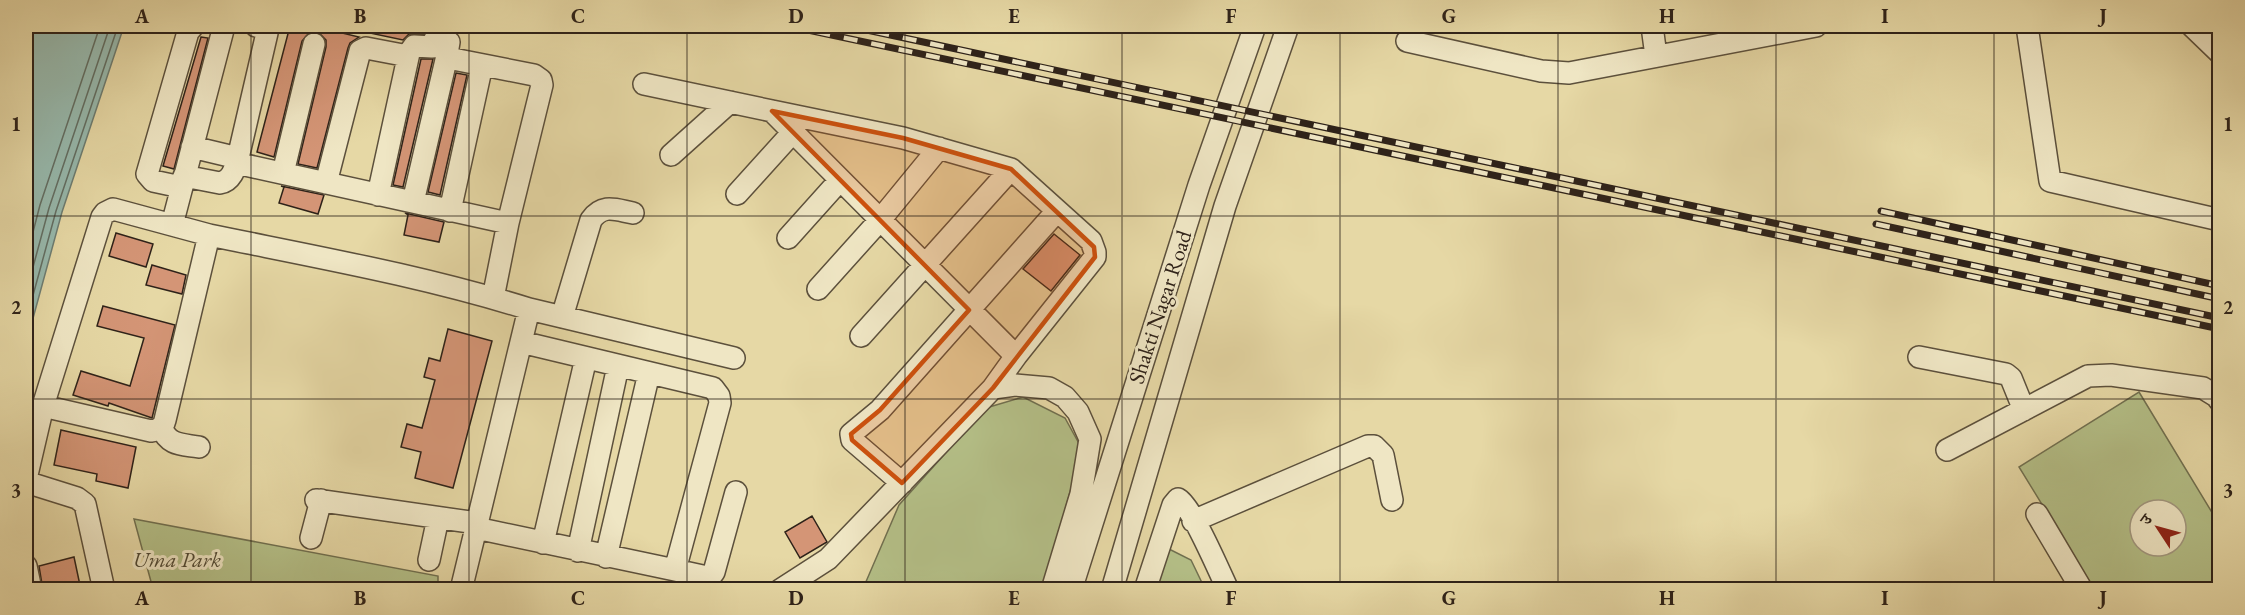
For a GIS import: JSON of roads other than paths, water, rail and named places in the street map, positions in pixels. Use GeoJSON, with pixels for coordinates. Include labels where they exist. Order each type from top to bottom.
{"type":"FeatureCollection","features":[{"type":"Feature","properties":{"kind":"street"},"geometry":{"type":"LineString","coordinates":[[193,26],[188,32],[147,174],[153,181],[220,183],[229,179],[237,160],[267,33],[263,27],[256,26]]}},
{"type":"Feature","properties":{"kind":"street"},"geometry":{"type":"LineString","coordinates":[[172,225],[224,26]]}},
{"type":"Feature","properties":{"kind":"street","name":"Shakti Nagar Road"},"geometry":{"type":"LineString","coordinates":[[1071,590],[1199,185],[1255,26]]}},
{"type":"Feature","properties":{"kind":"street","name":"Shakti Nagar Road"},"geometry":{"type":"LineString","coordinates":[[1112,590],[1225,206],[1288,26]]}},
{"type":"Feature","properties":{"kind":"street"},"geometry":{"type":"LineString","coordinates":[[1652,26],[1656,56]]}},
{"type":"Feature","properties":{"kind":"street"},"geometry":{"type":"LineString","coordinates":[[1407,41],[1541,71],[1569,73],[1816,26]]}},
{"type":"Feature","properties":{"kind":"street"},"geometry":{"type":"LineString","coordinates":[[2027,26],[2050,181],[2220,220]]}},
{"type":"Feature","properties":{"kind":"street"},"geometry":{"type":"LineString","coordinates":[[2192,26],[2220,54]]}},
{"type":"Feature","properties":{"kind":"street"},"geometry":{"type":"LineString","coordinates":[[378,195],[408,56],[414,46],[432,47],[435,39],[449,42],[413,202]]}},
{"type":"Feature","properties":{"kind":"street"},"geometry":{"type":"LineString","coordinates":[[283,173],[314,44]]}},
{"type":"Feature","properties":{"kind":"street"},"geometry":{"type":"LineString","coordinates":[[327,183],[360,51],[366,48],[408,56]]}},
{"type":"Feature","properties":{"kind":"street"},"geometry":{"type":"LineString","coordinates":[[446,60],[482,64],[534,75],[541,80],[542,85],[508,224],[493,298]]}},
{"type":"Feature","properties":{"kind":"street"},"geometry":{"type":"LineString","coordinates":[[450,211],[482,64]]}},
{"type":"Feature","properties":{"kind":"street"},"geometry":{"type":"LineString","coordinates":[[644,84],[903,138],[1011,169],[1091,241],[1095,252],[1095,257],[993,388],[828,559],[780,590]]}},
{"type":"Feature","properties":{"kind":"street"},"geometry":{"type":"LineString","coordinates":[[671,154],[730,102]]}},
{"type":"Feature","properties":{"kind":"street"},"geometry":{"type":"LineString","coordinates":[[772,111],[1016,356]]}},
{"type":"Feature","properties":{"kind":"street"},"geometry":{"type":"LineString","coordinates":[[737,194],[794,132]]}},
{"type":"Feature","properties":{"kind":"street"},"geometry":{"type":"LineString","coordinates":[[192,147],[283,173],[508,224]]}},
{"type":"Feature","properties":{"kind":"street"},"geometry":{"type":"LineString","coordinates":[[818,289],[880,220],[939,148]]}},
{"type":"Feature","properties":{"kind":"street"},"geometry":{"type":"LineString","coordinates":[[861,336],[1011,169]]}},
{"type":"Feature","properties":{"kind":"street"},"geometry":{"type":"LineString","coordinates":[[788,238],[840,180]]}},
{"type":"Feature","properties":{"kind":"street"},"geometry":{"type":"LineString","coordinates":[[562,317],[591,220],[597,212],[607,208],[633,213]]}},
{"type":"Feature","properties":{"kind":"street"},"geometry":{"type":"LineString","coordinates":[[104,590],[85,504],[77,498],[26,480],[44,406],[102,217],[113,210],[209,235],[390,272],[529,309],[734,358]]}},
{"type":"Feature","properties":{"kind":"street"},"geometry":{"type":"LineString","coordinates":[[902,483],[852,440],[851,434],[880,410],[1057,211]]}},
{"type":"Feature","properties":{"kind":"street"},"geometry":{"type":"LineString","coordinates":[[44,406],[151,431],[161,427],[165,420],[209,235]]}},
{"type":"Feature","properties":{"kind":"street"},"geometry":{"type":"LineString","coordinates":[[460,590],[529,309]]}},
{"type":"Feature","properties":{"kind":"street"},"geometry":{"type":"LineString","coordinates":[[521,342],[713,388],[719,396],[720,404],[675,570]]}},
{"type":"Feature","properties":{"kind":"street"},"geometry":{"type":"LineString","coordinates":[[1919,357],[2006,374],[2011,378],[2025,410]]}},
{"type":"Feature","properties":{"kind":"street"},"geometry":{"type":"LineString","coordinates":[[543,543],[586,358]]}},
{"type":"Feature","properties":{"kind":"street"},"geometry":{"type":"LineString","coordinates":[[578,551],[618,366]]}},
{"type":"Feature","properties":{"kind":"street"},"geometry":{"type":"LineString","coordinates":[[606,557],[649,373]]}},
{"type":"Feature","properties":{"kind":"street"},"geometry":{"type":"LineString","coordinates":[[1947,450],[2088,376],[2101,374],[2203,388],[2220,401]]}},
{"type":"Feature","properties":{"kind":"street"},"geometry":{"type":"LineString","coordinates":[[993,388],[1015,385],[1049,388],[1065,397],[1078,412],[1090,439],[1081,494],[1052,590]]}},
{"type":"Feature","properties":{"kind":"street"},"geometry":{"type":"LineString","coordinates":[[161,427],[171,442],[199,447]]}},
{"type":"Feature","properties":{"kind":"street"},"geometry":{"type":"LineString","coordinates":[[1193,521],[1368,446],[1374,446],[1383,455],[1392,500]]}},
{"type":"Feature","properties":{"kind":"street"},"geometry":{"type":"LineString","coordinates":[[311,538],[318,500],[438,518],[578,551],[706,577],[711,576],[714,572],[736,492]]}},
{"type":"Feature","properties":{"kind":"street"},"geometry":{"type":"LineString","coordinates":[[1145,590],[1176,500],[1184,503],[1228,590]]}},
{"type":"Feature","properties":{"kind":"street"},"geometry":{"type":"LineString","coordinates":[[2037,514],[2082,590]]}},
{"type":"Feature","properties":{"kind":"street"},"geometry":{"type":"LineString","coordinates":[[429,560],[438,518]]}},
{"type":"Feature","properties":{"kind":"street"},"geometry":{"type":"LineString","coordinates":[[26,566],[31,590]]}},
{"type":"Feature","properties":{"kind":"water"},"geometry":{"type":"Polygon","coordinates":[[[29,26],[124,26],[62,212],[26,344],[26,38],[29,26]]]}},
{"type":"Feature","properties":{"kind":"railway"},"geometry":{"type":"LineString","coordinates":[[789,26],[2220,329]]}},
{"type":"Feature","properties":{"kind":"railway"},"geometry":{"type":"LineString","coordinates":[[848,26],[2220,318]]}},
{"type":"Feature","properties":{"kind":"railway"},"geometry":{"type":"LineString","coordinates":[[1881,211],[2220,286]]}},
{"type":"Feature","properties":{"kind":"railway"},"geometry":{"type":"LineString","coordinates":[[1876,224],[2220,299]]}},
{"type":"Feature","properties":{"kind":"park label","name":"Uma Park"},"geometry":{"type":"Point","coordinates":[177,559]}}]}
